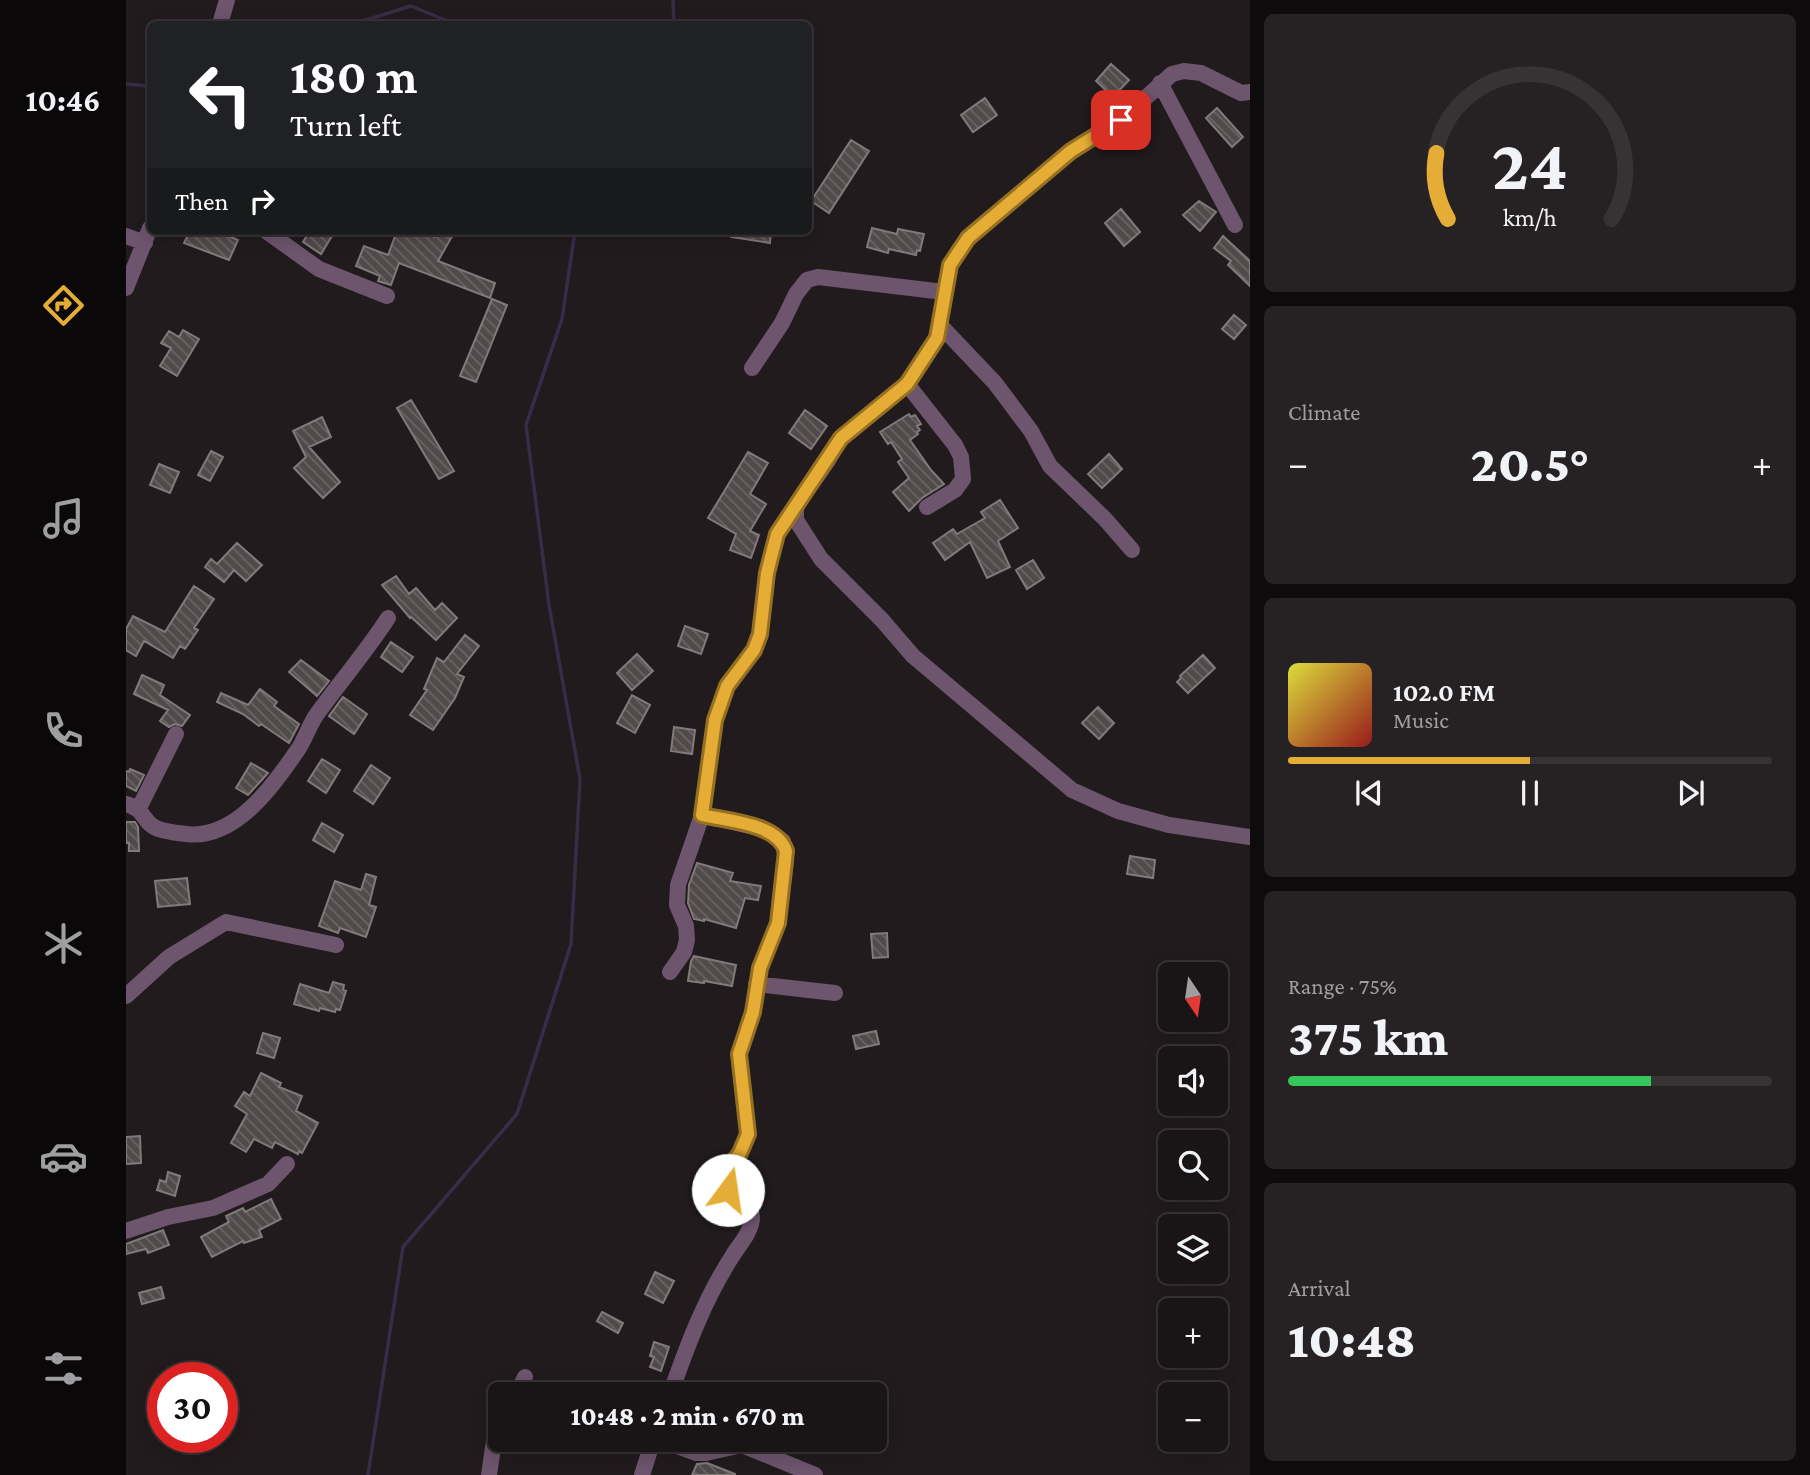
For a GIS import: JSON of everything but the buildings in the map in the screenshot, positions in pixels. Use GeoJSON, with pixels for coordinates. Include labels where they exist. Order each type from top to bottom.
{"type":"FeatureCollection","features":[{"type":"Feature","properties":{"kind":"street"},"geometry":{"type":"LineString","coordinates":[[221,21],[227,0]]}},
{"type":"Feature","properties":{"kind":"street"},"geometry":{"type":"LineString","coordinates":[[670,972],[684,952],[687,940],[686,926],[677,905],[678,886],[702,815],[715,720],[727,686],[754,650],[760,634],[767,573],[777,534],[841,438],[907,384],[937,338],[950,265],[968,238],[1071,151],[1121,120],[1172,74],[1184,71],[1200,73],[1241,93],[1250,92]]}},
{"type":"Feature","properties":{"kind":"street"},"geometry":{"type":"LineString","coordinates":[[1160,83],[1235,225]]}},
{"type":"Feature","properties":{"kind":"street"},"geometry":{"type":"LineString","coordinates":[[272,235],[319,269],[387,296]]}},
{"type":"Feature","properties":{"kind":"street"},"geometry":{"type":"LineString","coordinates":[[126,236],[148,236],[126,288]]}},
{"type":"Feature","properties":{"kind":"street"},"geometry":{"type":"LineString","coordinates":[[752,368],[782,323],[796,293],[807,280],[818,277],[944,292]]}},
{"type":"Feature","properties":{"kind":"street"},"geometry":{"type":"LineString","coordinates":[[940,325],[995,383],[1031,431],[1050,466],[1105,519],[1132,550]]}},
{"type":"Feature","properties":{"kind":"street"},"geometry":{"type":"LineString","coordinates":[[907,384],[961,457],[963,479],[955,490],[927,507]]}},
{"type":"Feature","properties":{"kind":"street"},"geometry":{"type":"LineString","coordinates":[[796,506],[796,520],[821,558],[913,656],[1072,790],[1118,811],[1169,825],[1250,837]]}},
{"type":"Feature","properties":{"kind":"street"},"geometry":{"type":"LineString","coordinates":[[176,734],[132,806],[154,827],[187,834],[208,833],[230,825],[271,785],[291,758],[316,715],[359,660],[387,618]]}},
{"type":"Feature","properties":{"kind":"street"},"geometry":{"type":"LineString","coordinates":[[675,1382],[701,1314],[722,1272],[751,1226],[752,1213],[749,1205],[728,1190],[724,1173],[740,1153],[748,1134],[739,1054],[753,1012],[760,968],[778,923],[786,851],[783,841],[763,829],[702,815]]}},
{"type":"Feature","properties":{"kind":"street"},"geometry":{"type":"LineString","coordinates":[[126,996],[169,957],[226,922],[336,945]]}},
{"type":"Feature","properties":{"kind":"street"},"geometry":{"type":"LineString","coordinates":[[757,984],[835,993]]}},
{"type":"Feature","properties":{"kind":"street"},"geometry":{"type":"LineString","coordinates":[[126,1231],[168,1217],[214,1208],[268,1184],[287,1164]]}},
{"type":"Feature","properties":{"kind":"street"},"geometry":{"type":"LineString","coordinates":[[522,1382],[525,1377]]}},
{"type":"Feature","properties":{"kind":"street"},"geometry":{"type":"LineString","coordinates":[[489,1475],[492,1452]]}},
{"type":"Feature","properties":{"kind":"street"},"geometry":{"type":"LineString","coordinates":[[642,1475],[649,1452]]}},
{"type":"Feature","properties":{"kind":"street"},"geometry":{"type":"LineString","coordinates":[[760,1452],[815,1475]]}},
{"type":"Feature","properties":{"kind":"waterway"},"geometry":{"type":"LineString","coordinates":[[673,0],[674,21]]}},
{"type":"Feature","properties":{"kind":"waterway"},"geometry":{"type":"LineString","coordinates":[[363,21],[411,6],[448,21]]}},
{"type":"Feature","properties":{"kind":"waterway"},"geometry":{"type":"LineString","coordinates":[[126,84],[147,86]]}},
{"type":"Feature","properties":{"kind":"waterway"},"geometry":{"type":"LineString","coordinates":[[368,1475],[403,1247],[517,1114],[571,944],[580,779],[549,605],[526,425],[562,319],[574,235]]}},
{"type":"Feature","properties":{"kind":"route"},"geometry":{"type":"LineString","coordinates":[[728,1190],[724,1173],[740,1153],[748,1134],[739,1054],[753,1012],[760,968],[778,923],[786,851],[783,841],[763,829],[702,815],[715,720],[727,686],[754,650],[760,634],[767,573],[777,534],[841,438],[907,384],[937,338],[950,265],[968,238],[1071,151],[1121,120]]}}]}
